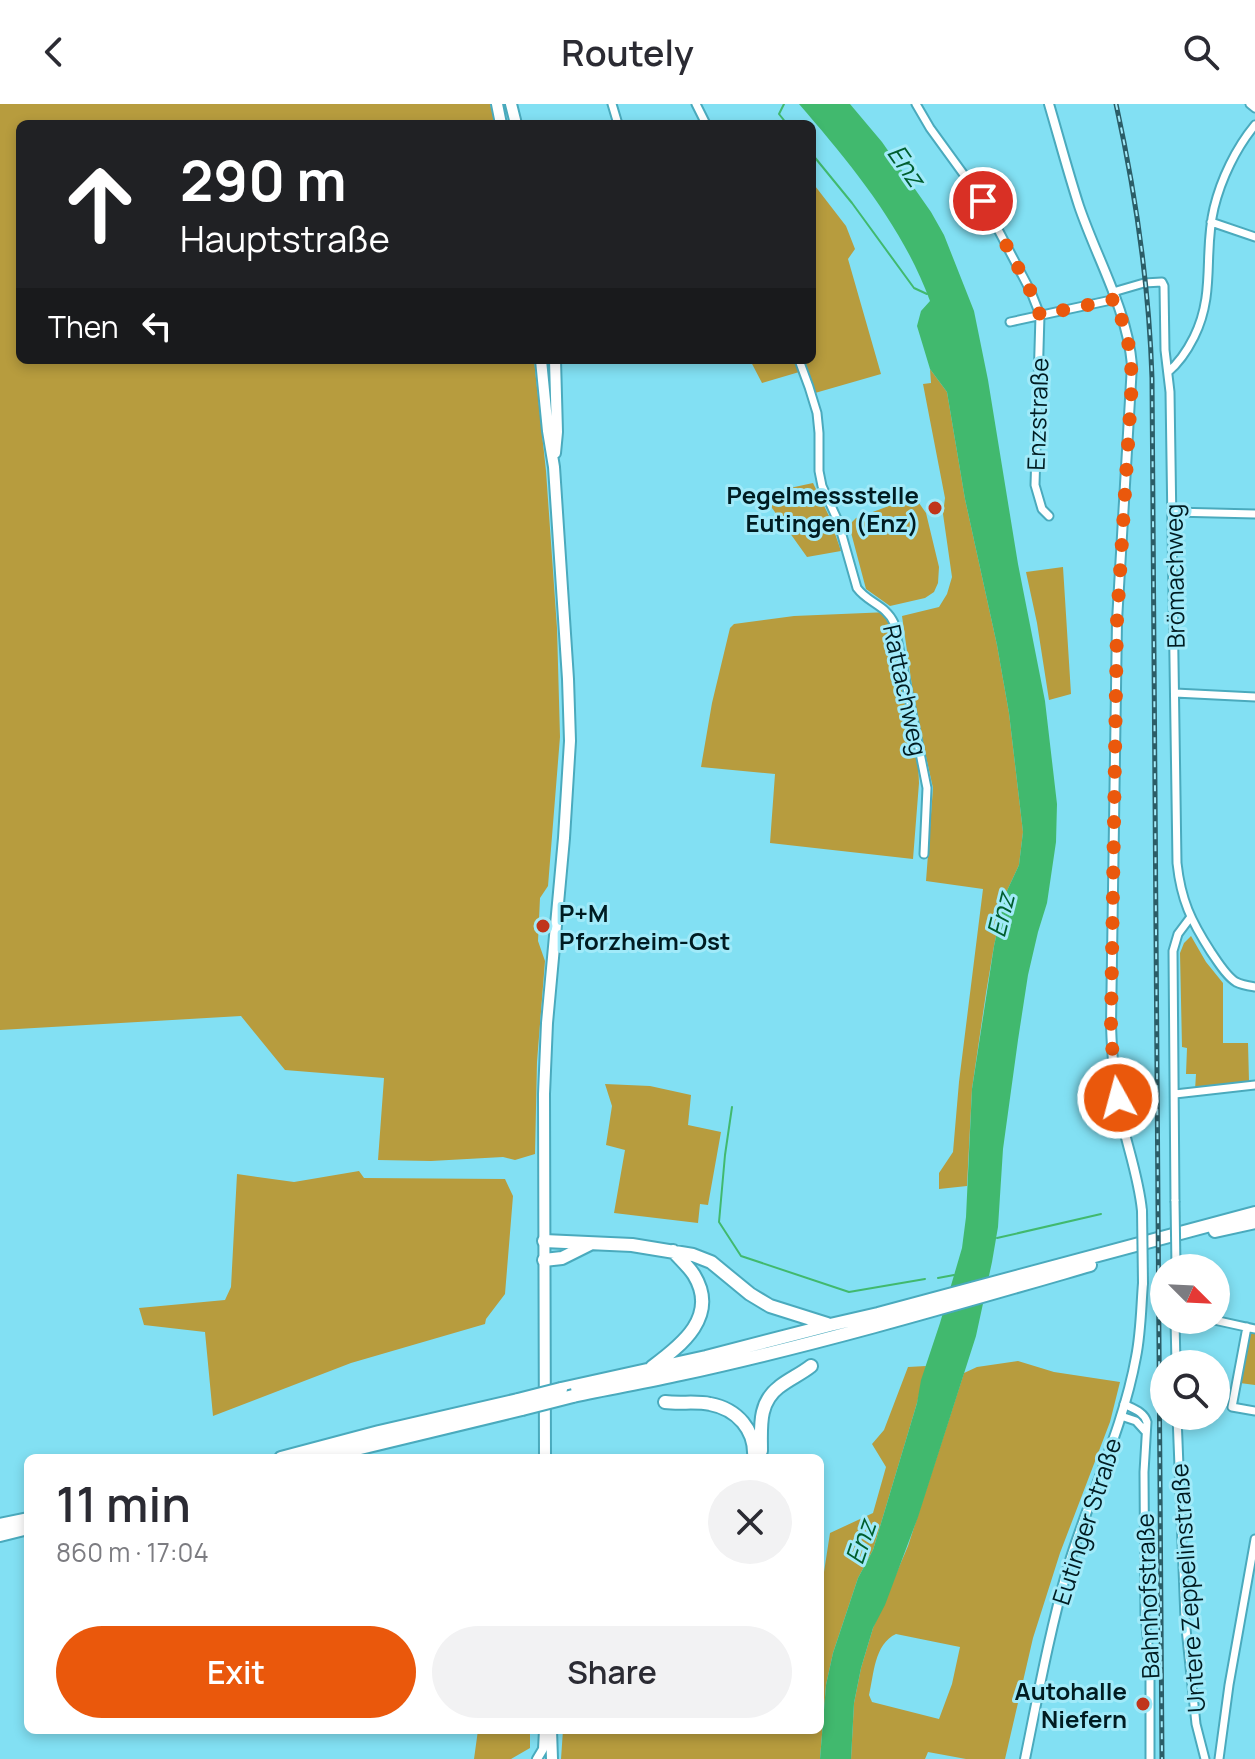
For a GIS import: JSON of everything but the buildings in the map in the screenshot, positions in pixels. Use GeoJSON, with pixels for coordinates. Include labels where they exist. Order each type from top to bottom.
{"type":"FeatureCollection","features":[{"type":"Feature","properties":{"kind":"highway"},"geometry":{"type":"LineString","coordinates":[[1005,1285],[1255,1213]]}},
{"type":"Feature","properties":{"kind":"highway"},"geometry":{"type":"LineString","coordinates":[[296,1454],[379,1432],[680,1375],[1005,1285],[1255,1222]]}},
{"type":"Feature","properties":{"kind":"highway"},"geometry":{"type":"LineString","coordinates":[[544,1241],[595,1242],[693,1255],[711,1262],[770,1306],[830,1325]]}},
{"type":"Feature","properties":{"kind":"highway"},"geometry":{"type":"LineString","coordinates":[[544,1266],[595,1242]]}},
{"type":"Feature","properties":{"kind":"highway"},"geometry":{"type":"LineString","coordinates":[[649,1370],[688,1337],[702,1309],[694,1275],[673,1251]]}},
{"type":"Feature","properties":{"kind":"highway"},"geometry":{"type":"LineString","coordinates":[[334,1454],[520,1404],[561,1389],[750,1347],[830,1325],[880,1319]]}},
{"type":"Feature","properties":{"kind":"highway"},"geometry":{"type":"LineString","coordinates":[[761,1454],[761,1417],[768,1399],[781,1385],[811,1366]]}},
{"type":"Feature","properties":{"kind":"highway"},"geometry":{"type":"LineString","coordinates":[[665,1402],[712,1404],[733,1413],[752,1436],[754,1454]]}},
{"type":"Feature","properties":{"kind":"highway"},"geometry":{"type":"LineString","coordinates":[[0,1525],[24,1520]]}},
{"type":"Feature","properties":{"kind":"highway"},"geometry":{"type":"LineString","coordinates":[[0,1535],[24,1529]]}},
{"type":"Feature","properties":{"kind":"main road"},"geometry":{"type":"LineString","coordinates":[[541,364],[554,467],[570,741],[544,1071],[545,1454]]}},
{"type":"Feature","properties":{"kind":"main road"},"geometry":{"type":"LineString","coordinates":[[554,467],[557,432],[555,364]]}},
{"type":"Feature","properties":{"kind":"main road"},"geometry":{"type":"LineString","coordinates":[[551,1734],[552,1759]]}},
{"type":"Feature","properties":{"kind":"street","name":"Enzstraße"},"geometry":{"type":"LineString","coordinates":[[916,104],[983,201],[1040,315],[1035,485],[1042,509],[1049,516]]}},
{"type":"Feature","properties":{"kind":"street","name":"Eutinger Straße"},"geometry":{"type":"LineString","coordinates":[[1025,1759],[1049,1640],[1068,1567],[1121,1416],[1136,1357],[1143,1283],[1142,1211],[1138,1179],[1120,1113],[1113,1062],[1111,995],[1114,754],[1120,557],[1132,381],[1130,350],[1114,296],[1079,206],[1049,104]]}},
{"type":"Feature","properties":{"kind":"street"},"geometry":{"type":"LineString","coordinates":[[1250,104],[1255,108]]}},
{"type":"Feature","properties":{"kind":"street"},"geometry":{"type":"LineString","coordinates":[[1168,372],[1180,361],[1202,321],[1208,297],[1214,206],[1231,162],[1255,125]]}},
{"type":"Feature","properties":{"kind":"street"},"geometry":{"type":"LineString","coordinates":[[1211,222],[1255,237]]}},
{"type":"Feature","properties":{"kind":"street","name":"Brömachweg"},"geometry":{"type":"LineString","coordinates":[[1114,296],[1144,283],[1162,282],[1164,286],[1173,512],[1177,863],[1180,887],[1190,918],[1218,962],[1233,980],[1255,987]]}},
{"type":"Feature","properties":{"kind":"street"},"geometry":{"type":"LineString","coordinates":[[1010,322],[1114,296]]}},
{"type":"Feature","properties":{"kind":"street","name":"Rattachweg"},"geometry":{"type":"LineString","coordinates":[[800,364],[817,413],[822,486],[838,521],[857,588],[862,595],[887,610],[894,623],[927,788],[924,854]]}},
{"type":"Feature","properties":{"kind":"street"},"geometry":{"type":"LineString","coordinates":[[1173,512],[1255,514]]}},
{"type":"Feature","properties":{"kind":"street"},"geometry":{"type":"LineString","coordinates":[[1175,693],[1255,697]]}},
{"type":"Feature","properties":{"kind":"street"},"geometry":{"type":"LineString","coordinates":[[1176,1254],[1173,951],[1178,934],[1190,918]]}},
{"type":"Feature","properties":{"kind":"street"},"geometry":{"type":"LineString","coordinates":[[1175,1094],[1255,1085]]}},
{"type":"Feature","properties":{"kind":"street"},"geometry":{"type":"LineString","coordinates":[[1230,1323],[1251,1328],[1232,1407],[1255,1411]]}},
{"type":"Feature","properties":{"kind":"street"},"geometry":{"type":"LineString","coordinates":[[1124,1404],[1145,1416],[1147,1434]]}},
{"type":"Feature","properties":{"kind":"street"},"geometry":{"type":"LineString","coordinates":[[1121,1416],[1136,1421],[1147,1434]]}},
{"type":"Feature","properties":{"kind":"street","name":"Untere Zeppelinstraße"},"geometry":{"type":"LineString","coordinates":[[1178,1430],[1185,1619],[1196,1724],[1205,1759]]}},
{"type":"Feature","properties":{"kind":"street","name":"Bahnhofstraße"},"geometry":{"type":"LineString","coordinates":[[1147,1434],[1144,1472],[1145,1616],[1150,1654],[1150,1759]]}},
{"type":"Feature","properties":{"kind":"street"},"geometry":{"type":"LineString","coordinates":[[1219,1759],[1255,1539]]}},
{"type":"Feature","properties":{"kind":"street"},"geometry":{"type":"LineString","coordinates":[[537,1759],[543,1749],[544,1734]]}},
{"type":"Feature","properties":{"kind":"shaded area"},"geometry":{"type":"Polygon","coordinates":[[[0,104],[490,104],[494,120],[16,120],[16,364],[534,364],[546,471],[557,628],[560,737],[548,886],[540,898],[538,941],[545,961],[537,1062],[535,1154],[515,1160],[503,1157],[378,1160],[384,1078],[285,1070],[241,1016],[0,1030],[0,104]]]}},
{"type":"Feature","properties":{"kind":"shaded area"},"geometry":{"type":"Polygon","coordinates":[[[799,104],[850,104],[882,142],[931,212],[944,235],[974,311],[1045,701],[1057,804],[1056,842],[1047,903],[1028,975],[1018,1040],[992,1262],[976,1336],[918,1517],[885,1605],[873,1628],[861,1668],[854,1703],[851,1759],[820,1759],[826,1685],[833,1653],[858,1578],[873,1550],[962,1248],[972,1089],[994,946],[1005,895],[1019,865],[1023,832],[1009,713],[965,499],[947,392],[930,369],[917,326],[921,311],[930,301],[905,247],[874,197],[816,124],[816,120],[799,104]]]}},
{"type":"Feature","properties":{"kind":"shaded area"},"geometry":{"type":"Polygon","coordinates":[[[816,187],[846,226],[855,249],[848,259],[881,374],[815,393],[806,370],[762,383],[752,364],[816,364],[816,187]]]}},
{"type":"Feature","properties":{"kind":"shaded area"},"geometry":{"type":"Polygon","coordinates":[[[930,369],[947,392],[965,499],[1009,713],[1023,832],[1019,865],[1005,895],[986,993],[972,1089],[967,1186],[939,1189],[939,1173],[953,1152],[983,889],[926,881],[933,788],[915,707],[902,616],[939,607],[952,577],[943,514],[945,498],[923,384],[931,383],[930,369]]]}},
{"type":"Feature","properties":{"kind":"shaded area"},"geometry":{"type":"Polygon","coordinates":[[[813,483],[841,551],[807,557],[762,494],[813,483]]]}},
{"type":"Feature","properties":{"kind":"shaded area"},"geometry":{"type":"Polygon","coordinates":[[[911,498],[926,513],[939,567],[938,583],[934,592],[925,598],[890,606],[866,589],[849,525],[856,518],[911,498]]]}},
{"type":"Feature","properties":{"kind":"shaded area"},"geometry":{"type":"Polygon","coordinates":[[[1063,567],[1071,694],[1049,700],[1026,572],[1063,567]]]}},
{"type":"Feature","properties":{"kind":"shaded area"},"geometry":{"type":"Polygon","coordinates":[[[889,612],[917,738],[919,783],[913,859],[770,843],[775,774],[701,767],[730,628],[734,624],[794,616],[889,612]]]}},
{"type":"Feature","properties":{"kind":"shaded area"},"geometry":{"type":"Polygon","coordinates":[[[1191,936],[1223,983],[1223,1043],[1248,1043],[1249,1081],[1244,1084],[1195,1090],[1196,1074],[1186,1074],[1187,1048],[1182,1047],[1180,953],[1191,936]]]}},
{"type":"Feature","properties":{"kind":"shaded area"},"geometry":{"type":"Polygon","coordinates":[[[605,1084],[650,1086],[691,1095],[688,1125],[721,1132],[708,1205],[700,1204],[698,1223],[614,1213],[625,1150],[606,1145],[612,1106],[605,1084]]]}},
{"type":"Feature","properties":{"kind":"shaded area"},"geometry":{"type":"Polygon","coordinates":[[[359,1171],[364,1178],[505,1179],[513,1196],[505,1294],[485,1324],[351,1363],[213,1416],[205,1332],[144,1325],[139,1308],[225,1300],[231,1287],[237,1174],[294,1182],[359,1171]]]}},
{"type":"Feature","properties":{"kind":"shaded area"},"geometry":{"type":"Polygon","coordinates":[[[1249,1333],[1255,1334],[1255,1385],[1240,1383],[1249,1333]]]}},
{"type":"Feature","properties":{"kind":"shaded area"},"geometry":{"type":"Polygon","coordinates":[[[1018,1361],[1054,1372],[1120,1382],[1110,1422],[1060,1553],[1033,1638],[1005,1759],[966,1759],[928,1752],[925,1759],[851,1759],[854,1703],[873,1628],[908,1546],[964,1373],[977,1367],[1018,1361]],[[896,1634],[879,1652],[869,1695],[872,1702],[939,1719],[952,1684],[960,1647],[896,1634]]]}},
{"type":"Feature","properties":{"kind":"shaded area"},"geometry":{"type":"Polygon","coordinates":[[[926,1366],[873,1550],[858,1578],[833,1653],[824,1710],[824,1572],[830,1533],[873,1513],[886,1467],[872,1444],[884,1430],[908,1367],[926,1366]]]}},
{"type":"Feature","properties":{"kind":"shaded area"},"geometry":{"type":"Polygon","coordinates":[[[477,1734],[530,1734],[530,1748],[511,1759],[474,1759],[477,1734]]]}},
{"type":"Feature","properties":{"kind":"shaded area"},"geometry":{"type":"Polygon","coordinates":[[[563,1734],[822,1734],[820,1759],[561,1759],[563,1734]]]}},
{"type":"Feature","properties":{"kind":"waterway"},"geometry":{"type":"LineString","coordinates":[[784,104],[779,114],[784,120]]}},
{"type":"Feature","properties":{"kind":"waterway"},"geometry":{"type":"LineString","coordinates":[[816,159],[914,288],[927,294]]}},
{"type":"Feature","properties":{"kind":"waterway"},"geometry":{"type":"LineString","coordinates":[[732,1107],[719,1222],[741,1256],[849,1292],[925,1279]]}},
{"type":"Feature","properties":{"kind":"waterway"},"geometry":{"type":"LineString","coordinates":[[997,1238],[1101,1214]]}},
{"type":"Feature","properties":{"kind":"waterway"},"geometry":{"type":"LineString","coordinates":[[938,1278],[954,1275]]}},
{"type":"Feature","properties":{"kind":"railway"},"geometry":{"type":"LineString","coordinates":[[1116,104],[1140,240],[1152,378],[1162,1759]]}},
{"type":"Feature","properties":{"kind":"place","name":"Pegelmessstelle Eutingen (Enz)"},"geometry":{"type":"Point","coordinates":[935,508]}},
{"type":"Feature","properties":{"kind":"place","name":"P+M Pforzheim-Ost"},"geometry":{"type":"Point","coordinates":[543,926]}},
{"type":"Feature","properties":{"kind":"place","name":"Autohalle Niefern"},"geometry":{"type":"Point","coordinates":[1143,1704]}},
{"type":"Feature","properties":{"kind":"route"},"geometry":{"type":"LineString","coordinates":[[983,201],[1040,315],[1116,299],[1130,350],[1132,381],[1120,557],[1114,754],[1111,1025],[1118,1098]]}},
{"type":"Feature","properties":{"kind":"water label","name":"Enz"},"geometry":{"type":"Point","coordinates":[907,165]}},
{"type":"Feature","properties":{"kind":"water label","name":"Enz"},"geometry":{"type":"Point","coordinates":[1000,915]}},
{"type":"Feature","properties":{"kind":"water label","name":"Enz"},"geometry":{"type":"Point","coordinates":[860,1542]}}]}
